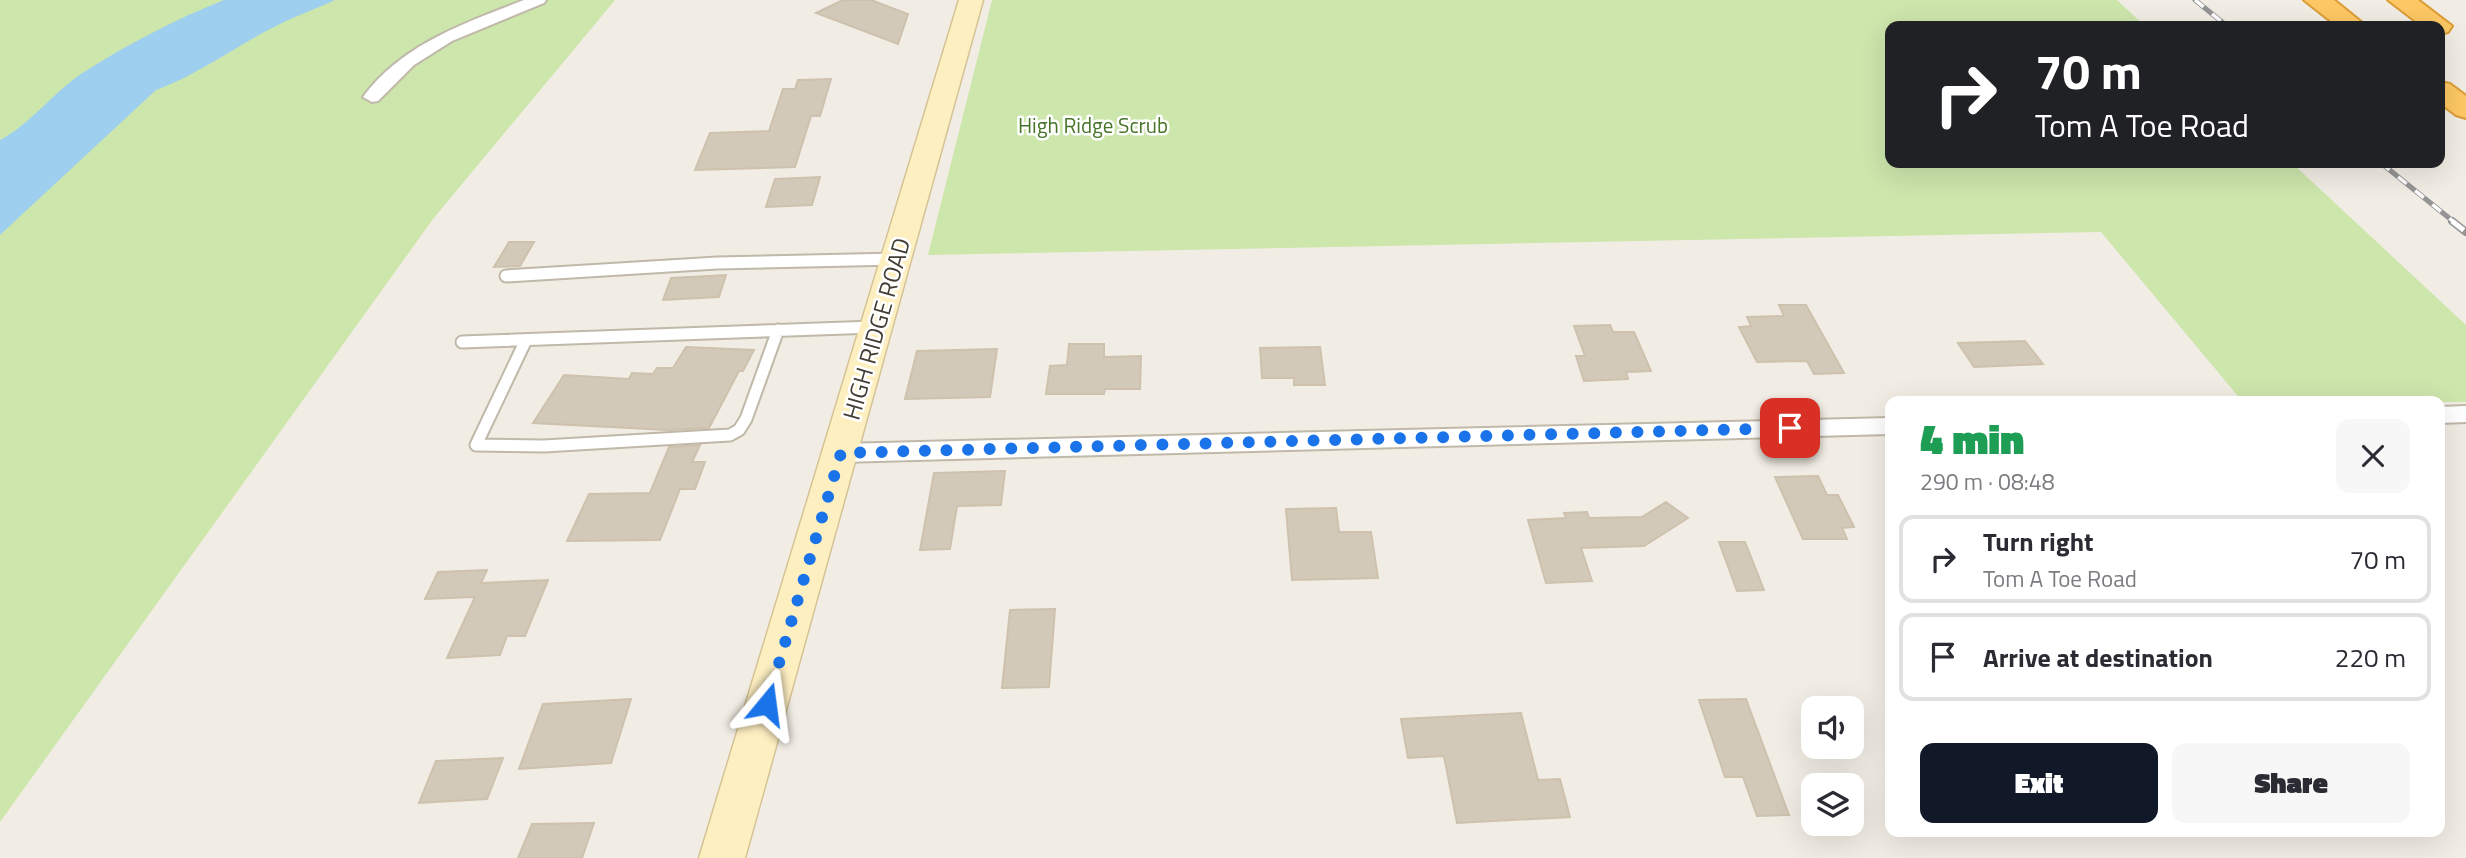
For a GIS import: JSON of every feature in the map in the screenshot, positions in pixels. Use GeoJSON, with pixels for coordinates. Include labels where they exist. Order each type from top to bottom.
{"type":"FeatureCollection","features":[{"type":"Feature","properties":{"kind":"highway"},"geometry":{"type":"LineString","coordinates":[[2317,0],[2346,21]]}},
{"type":"Feature","properties":{"kind":"highway"},"geometry":{"type":"LineString","coordinates":[[2401,0],[2431,21]]}},
{"type":"Feature","properties":{"kind":"highway"},"geometry":{"type":"LineString","coordinates":[[2445,94],[2466,109]]}},
{"type":"Feature","properties":{"kind":"street"},"geometry":{"type":"LineString","coordinates":[[372,97],[408,61],[446,37],[538,0]]}},
{"type":"Feature","properties":{"kind":"street","name":"HIGH RIDGE ROAD"},"geometry":{"type":"LineString","coordinates":[[722,858],[971,0]]}},
{"type":"Feature","properties":{"kind":"street"},"geometry":{"type":"LineString","coordinates":[[2445,415],[2466,414]]}},
{"type":"Feature","properties":{"kind":"street"},"geometry":{"type":"LineString","coordinates":[[841,453],[1885,426]]}},
{"type":"Feature","properties":{"kind":"lane"},"geometry":{"type":"LineString","coordinates":[[506,276],[716,263],[897,260]]}},
{"type":"Feature","properties":{"kind":"lane"},"geometry":{"type":"LineString","coordinates":[[461,342],[878,326]]}},
{"type":"Feature","properties":{"kind":"lane"},"geometry":{"type":"LineString","coordinates":[[526,340],[476,445],[544,446],[730,435],[739,430],[746,419],[778,330]]}},
{"type":"Feature","properties":{"kind":"green space"},"geometry":{"type":"Polygon","coordinates":[[[0,0],[615,0],[433,219],[0,822],[0,0]]]}},
{"type":"Feature","properties":{"kind":"green space","name":"High Ridge Scrub"},"geometry":{"type":"Polygon","coordinates":[[[992,0],[2117,0],[2140,21],[1885,21],[1885,168],[2297,168],[2466,325],[2466,402],[2445,402],[2445,396],[2238,396],[2101,232],[928,255],[992,0]]]}},
{"type":"Feature","properties":{"kind":"water"},"geometry":{"type":"Polygon","coordinates":[[[224,0],[335,0],[276,26],[188,76],[156,90],[0,235],[0,140],[22,125],[84,72],[152,33],[224,0]]]}},
{"type":"Feature","properties":{"kind":"building"},"geometry":{"type":"Polygon","coordinates":[[[843,0],[871,0],[908,14],[898,44],[816,13],[843,0]]]}},
{"type":"Feature","properties":{"kind":"building"},"geometry":{"type":"Polygon","coordinates":[[[831,79],[820,116],[811,116],[795,167],[695,170],[710,133],[769,131],[783,89],[795,89],[798,80],[831,79]]]}},
{"type":"Feature","properties":{"kind":"building"},"geometry":{"type":"Polygon","coordinates":[[[820,177],[812,205],[766,207],[775,179],[820,177]]]}},
{"type":"Feature","properties":{"kind":"building"},"geometry":{"type":"Polygon","coordinates":[[[509,242],[534,242],[520,266],[494,267],[509,242]]]}},
{"type":"Feature","properties":{"kind":"building"},"geometry":{"type":"Polygon","coordinates":[[[726,275],[719,297],[663,300],[671,278],[726,275]]]}},
{"type":"Feature","properties":{"kind":"building"},"geometry":{"type":"Polygon","coordinates":[[[1779,305],[1806,305],[1844,373],[1814,374],[1807,361],[1757,362],[1739,327],[1751,326],[1747,317],[1784,316],[1779,305]]]}},
{"type":"Feature","properties":{"kind":"building"},"geometry":{"type":"Polygon","coordinates":[[[1610,325],[1613,332],[1634,332],[1651,371],[1626,372],[1628,379],[1584,381],[1576,356],[1585,356],[1574,326],[1610,325]]]}},
{"type":"Feature","properties":{"kind":"building"},"geometry":{"type":"Polygon","coordinates":[[[2025,341],[2043,364],[1974,367],[1958,343],[2025,341]]]}},
{"type":"Feature","properties":{"kind":"building"},"geometry":{"type":"Polygon","coordinates":[[[1069,344],[1104,344],[1104,357],[1141,356],[1140,389],[1105,389],[1104,394],[1046,394],[1050,366],[1067,365],[1069,344]]]}},
{"type":"Feature","properties":{"kind":"building"},"geometry":{"type":"Polygon","coordinates":[[[686,347],[754,350],[743,371],[739,371],[709,428],[668,430],[533,423],[564,375],[629,379],[632,373],[653,374],[657,368],[673,368],[686,347]]]}},
{"type":"Feature","properties":{"kind":"building"},"geometry":{"type":"Polygon","coordinates":[[[1320,347],[1325,385],[1294,385],[1294,378],[1262,378],[1260,348],[1320,347]]]}},
{"type":"Feature","properties":{"kind":"building"},"geometry":{"type":"Polygon","coordinates":[[[997,349],[990,397],[905,399],[917,351],[997,349]]]}},
{"type":"Feature","properties":{"kind":"building"},"geometry":{"type":"Polygon","coordinates":[[[700,445],[692,462],[705,462],[695,489],[680,489],[660,540],[567,541],[589,494],[650,493],[669,447],[700,445]]]}},
{"type":"Feature","properties":{"kind":"building"},"geometry":{"type":"Polygon","coordinates":[[[1005,471],[1001,505],[957,506],[950,549],[920,550],[934,473],[1005,471]]]}},
{"type":"Feature","properties":{"kind":"building"},"geometry":{"type":"Polygon","coordinates":[[[1818,476],[1827,495],[1838,495],[1854,527],[1842,528],[1847,539],[1803,539],[1775,477],[1818,476]]]}},
{"type":"Feature","properties":{"kind":"building"},"geometry":{"type":"Polygon","coordinates":[[[1666,502],[1688,518],[1644,546],[1581,548],[1592,581],[1546,583],[1528,520],[1566,518],[1564,513],[1587,512],[1589,518],[1642,517],[1666,502]]]}},
{"type":"Feature","properties":{"kind":"building"},"geometry":{"type":"Polygon","coordinates":[[[1336,508],[1339,532],[1371,532],[1378,578],[1292,580],[1286,509],[1336,508]]]}},
{"type":"Feature","properties":{"kind":"building"},"geometry":{"type":"Polygon","coordinates":[[[1719,542],[1745,542],[1764,590],[1737,591],[1719,542]]]}},
{"type":"Feature","properties":{"kind":"building"},"geometry":{"type":"Polygon","coordinates":[[[487,570],[481,583],[548,580],[525,636],[507,636],[500,655],[447,658],[475,597],[425,599],[438,572],[487,570]]]}},
{"type":"Feature","properties":{"kind":"building"},"geometry":{"type":"Polygon","coordinates":[[[1055,609],[1049,687],[1002,688],[1010,610],[1055,609]]]}},
{"type":"Feature","properties":{"kind":"building"},"geometry":{"type":"Polygon","coordinates":[[[631,699],[611,763],[519,769],[543,704],[631,699]]]}},
{"type":"Feature","properties":{"kind":"building"},"geometry":{"type":"Polygon","coordinates":[[[1746,699],[1789,815],[1757,816],[1743,777],[1725,777],[1699,700],[1746,699]]]}},
{"type":"Feature","properties":{"kind":"building"},"geometry":{"type":"Polygon","coordinates":[[[1521,713],[1538,780],[1560,779],[1570,817],[1457,823],[1444,756],[1408,758],[1401,719],[1521,713]]]}},
{"type":"Feature","properties":{"kind":"building"},"geometry":{"type":"Polygon","coordinates":[[[503,758],[487,799],[419,803],[436,761],[503,758]]]}},
{"type":"Feature","properties":{"kind":"building"},"geometry":{"type":"Polygon","coordinates":[[[594,823],[582,858],[518,858],[532,824],[594,823]]]}},
{"type":"Feature","properties":{"kind":"railway"},"geometry":{"type":"LineString","coordinates":[[2195,0],[2221,21]]}},
{"type":"Feature","properties":{"kind":"railway"},"geometry":{"type":"LineString","coordinates":[[2387,168],[2454,222]]}},
{"type":"Feature","properties":{"kind":"railway"},"geometry":{"type":"LineString","coordinates":[[2452,221],[2466,232]]}},
{"type":"Feature","properties":{"kind":"route"},"geometry":{"type":"LineString","coordinates":[[767,704],[841,453],[1790,428]]}}]}
